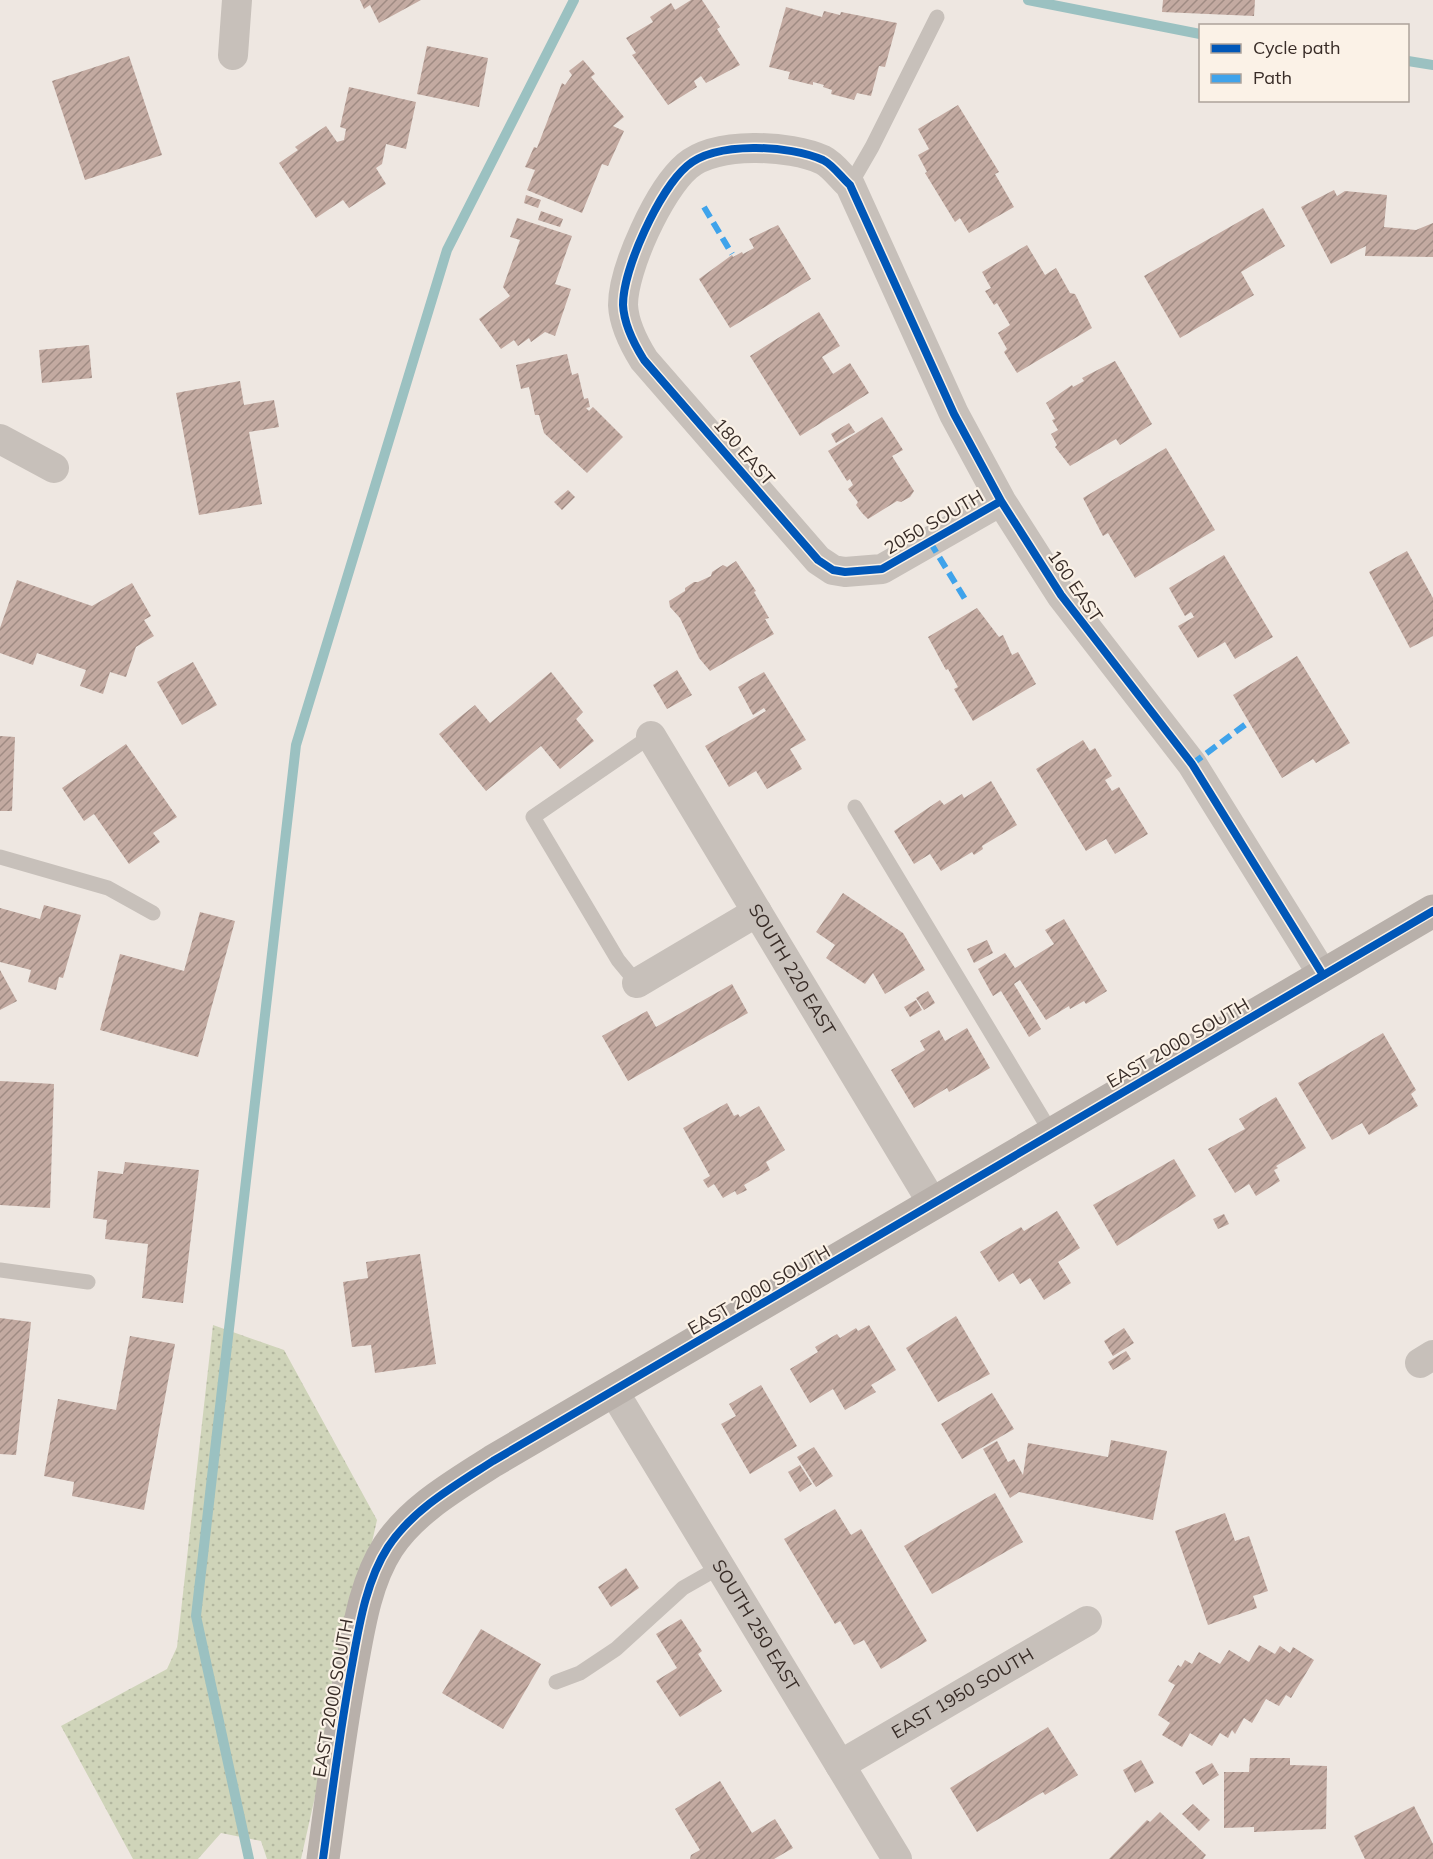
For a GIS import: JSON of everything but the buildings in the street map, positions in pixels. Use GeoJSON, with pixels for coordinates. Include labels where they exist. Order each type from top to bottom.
{"type":"FeatureCollection","features":[{"type":"Feature","properties":{"kind":"street"},"geometry":{"type":"LineString","coordinates":[[233,55],[237,0]]}},
{"type":"Feature","properties":{"kind":"street","name":"180 EAST"},"geometry":{"type":"LineString","coordinates":[[845,572],[833,570],[818,560],[644,360],[631,339],[623,306],[628,279],[644,232],[667,188],[687,165],[708,155],[728,150],[788,150],[825,161],[850,185]]}},
{"type":"Feature","properties":{"kind":"street","name":"160 EAST"},"geometry":{"type":"LineString","coordinates":[[850,185],[954,414],[1001,501],[1061,594],[1192,764],[1323,975]]}},
{"type":"Feature","properties":{"kind":"street"},"geometry":{"type":"LineString","coordinates":[[0,439],[54,468]]}},
{"type":"Feature","properties":{"kind":"street","name":"2050 SOUTH"},"geometry":{"type":"LineString","coordinates":[[845,572],[882,569],[1001,501]]}},
{"type":"Feature","properties":{"kind":"street","name":"SOUTH 220 EAST"},"geometry":{"type":"LineString","coordinates":[[651,736],[933,1204]]}},
{"type":"Feature","properties":{"kind":"street","name":"EAST 2000 SOUTH"},"geometry":{"type":"LineString","coordinates":[[323,1859],[343,1717],[359,1629],[372,1580],[388,1547],[428,1504],[493,1461],[1433,911]]}},
{"type":"Feature","properties":{"kind":"street"},"geometry":{"type":"LineString","coordinates":[[637,983],[757,912]]}},
{"type":"Feature","properties":{"kind":"street","name":"SOUTH 250 EAST"},"geometry":{"type":"LineString","coordinates":[[614,1392],[897,1859]]}},
{"type":"Feature","properties":{"kind":"street","name":"EAST 1950 SOUTH"},"geometry":{"type":"LineString","coordinates":[[840,1765],[1087,1621]]}},
{"type":"Feature","properties":{"kind":"lane"},"geometry":{"type":"LineString","coordinates":[[850,185],[872,147],[937,17]]}},
{"type":"Feature","properties":{"kind":"lane"},"geometry":{"type":"LineString","coordinates":[[637,983],[618,960],[533,817],[651,736]]}},
{"type":"Feature","properties":{"kind":"lane"},"geometry":{"type":"LineString","coordinates":[[855,807],[1052,1134]]}},
{"type":"Feature","properties":{"kind":"lane"},"geometry":{"type":"LineString","coordinates":[[0,857],[108,888],[153,913]]}},
{"type":"Feature","properties":{"kind":"lane"},"geometry":{"type":"LineString","coordinates":[[0,1270],[88,1282]]}},
{"type":"Feature","properties":{"kind":"lane"},"geometry":{"type":"LineString","coordinates":[[556,1682],[580,1673],[616,1649],[683,1588],[720,1567]]}},
{"type":"Feature","properties":{"kind":"green space"},"geometry":{"type":"Polygon","coordinates":[[[213,1325],[284,1350],[377,1520],[301,1859],[267,1859],[261,1841],[221,1833],[198,1859],[133,1859],[61,1726],[167,1669],[177,1647],[213,1325]]]}},
{"type":"Feature","properties":{"kind":"waterway"},"geometry":{"type":"LineString","coordinates":[[249,1859],[196,1616],[296,745],[447,250],[574,0]]}},
{"type":"Feature","properties":{"kind":"waterway"},"geometry":{"type":"LineString","coordinates":[[1028,0],[1199,34]]}},
{"type":"Feature","properties":{"kind":"waterway"},"geometry":{"type":"LineString","coordinates":[[1409,61],[1433,65]]}},
{"type":"Feature","properties":{"kind":"marked path"},"geometry":{"type":"LineString","coordinates":[[704,207],[732,254]]}},
{"type":"Feature","properties":{"kind":"marked path"},"geometry":{"type":"LineString","coordinates":[[930,542],[965,599]]}},
{"type":"Feature","properties":{"kind":"marked path"},"geometry":{"type":"LineString","coordinates":[[1192,764],[1246,724]]}},
{"type":"Feature","properties":{"kind":"cycle path"},"geometry":{"type":"LineString","coordinates":[[1001,501],[882,569],[845,572],[833,570],[818,560],[644,360],[627,327],[623,305],[629,271],[636,252],[654,211],[676,177],[687,166],[716,152],[734,149],[792,151],[827,162],[850,185],[954,414],[1001,501],[1061,595],[1192,764],[1323,975]]}},
{"type":"Feature","properties":{"kind":"cycle path"},"geometry":{"type":"LineString","coordinates":[[323,1859],[344,1713],[364,1604],[380,1560],[398,1533],[422,1509],[493,1461],[1433,911]]}}]}
